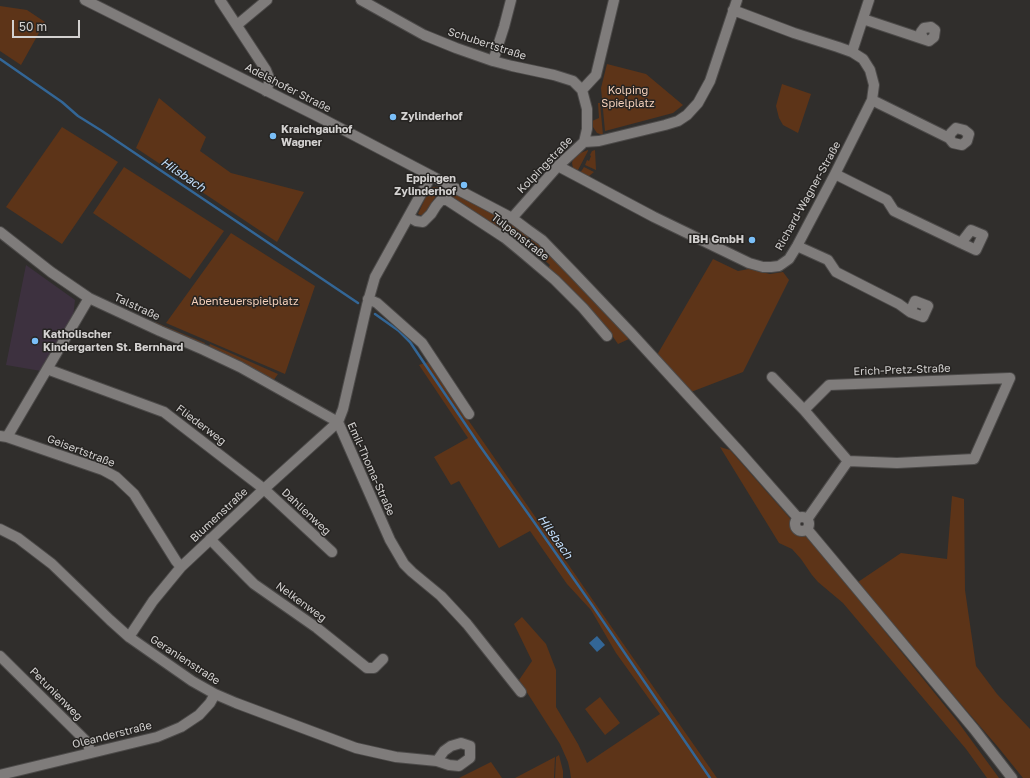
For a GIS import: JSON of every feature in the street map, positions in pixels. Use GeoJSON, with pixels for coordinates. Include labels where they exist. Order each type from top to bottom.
{"type":"FeatureCollection","features":[{"type":"Feature","properties":{"kind":"street","name":"Adelshofer Straße"},"geometry":{"type":"LineString","coordinates":[[85,0],[266,91],[512,218],[542,240],[803,518],[794,524],[796,528],[801,531],[807,529],[974,729],[1012,778]]}},
{"type":"Feature","properties":{"kind":"street"},"geometry":{"type":"LineString","coordinates":[[220,0],[266,70],[270,80],[266,91]]}},
{"type":"Feature","properties":{"kind":"street"},"geometry":{"type":"LineString","coordinates":[[237,25],[267,0]]}},
{"type":"Feature","properties":{"kind":"street","name":"Schubertstraße"},"geometry":{"type":"LineString","coordinates":[[361,0],[424,35],[493,61],[554,75],[573,82],[582,90]]}},
{"type":"Feature","properties":{"kind":"street"},"geometry":{"type":"LineString","coordinates":[[493,61],[504,28],[511,0]]}},
{"type":"Feature","properties":{"kind":"street"},"geometry":{"type":"LineString","coordinates":[[584,142],[587,129],[587,109],[582,90],[596,75],[614,0]]}},
{"type":"Feature","properties":{"kind":"street","name":"Kolpingstraße"},"geometry":{"type":"LineString","coordinates":[[512,218],[570,153],[584,142],[599,141],[665,125],[678,121],[687,115],[698,103],[710,81],[736,0]]}},
{"type":"Feature","properties":{"kind":"street"},"geometry":{"type":"LineString","coordinates":[[852,52],[869,0]]}},
{"type":"Feature","properties":{"kind":"street","name":"Richard-Wagner-Straße"},"geometry":{"type":"LineString","coordinates":[[558,166],[654,217],[749,263],[763,267],[780,266],[789,260],[835,174],[872,100],[874,85],[870,70],[863,59],[852,52],[794,33],[733,10]]}},
{"type":"Feature","properties":{"kind":"street"},"geometry":{"type":"LineString","coordinates":[[863,18],[923,39]]}},
{"type":"Feature","properties":{"kind":"street"},"geometry":{"type":"LineString","coordinates":[[872,100],[949,138]]}},
{"type":"Feature","properties":{"kind":"street"},"geometry":{"type":"LineString","coordinates":[[835,174],[887,200],[894,211],[961,243]]}},
{"type":"Feature","properties":{"kind":"street","name":"Emil-Thoma-Straße"},"geometry":{"type":"LineString","coordinates":[[431,176],[375,277],[368,299],[343,409],[338,422],[390,540],[404,564],[441,596],[462,618],[521,692]]}},
{"type":"Feature","properties":{"kind":"street","name":"Tulpenstraße"},"geometry":{"type":"LineString","coordinates":[[409,217],[416,222],[423,222],[441,200],[447,200],[505,238],[555,280],[583,308],[607,336]]}},
{"type":"Feature","properties":{"kind":"street","name":"Talstraße"},"geometry":{"type":"LineString","coordinates":[[0,232],[51,272],[89,298],[240,366],[338,422]]}},
{"type":"Feature","properties":{"kind":"street"},"geometry":{"type":"LineString","coordinates":[[797,246],[828,260],[836,272],[899,304],[910,312]]}},
{"type":"Feature","properties":{"kind":"street"},"geometry":{"type":"LineString","coordinates":[[4,437],[47,369],[89,298]]}},
{"type":"Feature","properties":{"kind":"street"},"geometry":{"type":"LineString","coordinates":[[368,299],[377,303],[422,343],[469,414]]}},
{"type":"Feature","properties":{"kind":"street","name":"Fliederweg"},"geometry":{"type":"LineString","coordinates":[[47,369],[164,412],[264,489]]}},
{"type":"Feature","properties":{"kind":"street"},"geometry":{"type":"LineString","coordinates":[[772,377],[804,410],[848,461],[803,518]]}},
{"type":"Feature","properties":{"kind":"street","name":"Erich-Pretz-Straße"},"geometry":{"type":"LineString","coordinates":[[804,410],[829,384],[1010,378],[974,459],[897,463],[848,461]]}},
{"type":"Feature","properties":{"kind":"street","name":"Blumenstraße"},"geometry":{"type":"LineString","coordinates":[[129,637],[153,602],[181,567],[338,422]]}},
{"type":"Feature","properties":{"kind":"street","name":"Geisertstraße"},"geometry":{"type":"LineString","coordinates":[[4,437],[102,470],[116,477],[134,494],[181,567]]}},
{"type":"Feature","properties":{"kind":"street","name":"Dahlienweg"},"geometry":{"type":"LineString","coordinates":[[264,489],[332,552]]}},
{"type":"Feature","properties":{"kind":"street","name":"Geranienstraße"},"geometry":{"type":"LineString","coordinates":[[0,529],[18,538],[52,564],[129,637],[192,681],[215,694],[356,748],[396,757],[437,761]]}},
{"type":"Feature","properties":{"kind":"street","name":"Nelkenweg"},"geometry":{"type":"LineString","coordinates":[[210,539],[254,584],[317,628],[367,668],[374,668],[383,659]]}},
{"type":"Feature","properties":{"kind":"street","name":"Petunienweg"},"geometry":{"type":"LineString","coordinates":[[0,656],[88,743],[90,753]]}},
{"type":"Feature","properties":{"kind":"street","name":"Oleanderstraße"},"geometry":{"type":"LineString","coordinates":[[0,775],[157,737],[181,728],[199,715],[210,703],[215,694]]}},
{"type":"Feature","properties":{"kind":"shaded area","name":"Katholischer Kindergarten St. Bernhard"},"geometry":{"type":"Polygon","coordinates":[[[26,265],[75,300],[73,317],[41,371],[6,365],[26,265]]]}},
{"type":"Feature","properties":{"kind":"green space"},"geometry":{"type":"Polygon","coordinates":[[[0,6],[27,10],[45,22],[21,65],[0,51],[0,6]]]}},
{"type":"Feature","properties":{"kind":"green space","name":"Kolping Spielplatz"},"geometry":{"type":"Polygon","coordinates":[[[607,64],[646,74],[683,105],[673,113],[605,131],[601,88],[607,64]]]}},
{"type":"Feature","properties":{"kind":"green space"},"geometry":{"type":"Polygon","coordinates":[[[782,84],[811,94],[798,133],[783,125],[779,118],[776,106],[782,84]]]}},
{"type":"Feature","properties":{"kind":"green space"},"geometry":{"type":"Polygon","coordinates":[[[159,98],[206,137],[200,151],[231,173],[304,192],[277,242],[136,148],[159,98]]]}},
{"type":"Feature","properties":{"kind":"green space"},"geometry":{"type":"Polygon","coordinates":[[[598,103],[600,103],[603,135],[597,133],[593,127],[592,121],[599,118],[598,103]]]}},
{"type":"Feature","properties":{"kind":"green space"},"geometry":{"type":"Polygon","coordinates":[[[62,127],[118,162],[62,244],[6,207],[62,127]]]}},
{"type":"Feature","properties":{"kind":"green space"},"geometry":{"type":"Polygon","coordinates":[[[588,150],[577,172],[573,168],[573,159],[578,154],[588,150]]]}},
{"type":"Feature","properties":{"kind":"green space"},"geometry":{"type":"Polygon","coordinates":[[[595,150],[596,170],[585,165],[587,160],[589,161],[592,151],[595,150]]]}},
{"type":"Feature","properties":{"kind":"green space"},"geometry":{"type":"Polygon","coordinates":[[[124,167],[224,231],[190,279],[93,213],[124,167]]]}},
{"type":"Feature","properties":{"kind":"green space"},"geometry":{"type":"Polygon","coordinates":[[[584,167],[594,172],[588,177],[580,173],[584,167]]]}},
{"type":"Feature","properties":{"kind":"green space"},"geometry":{"type":"Polygon","coordinates":[[[433,187],[443,187],[510,223],[539,245],[629,339],[618,344],[579,297],[548,268],[550,265],[527,245],[503,228],[500,230],[446,195],[436,196],[423,216],[418,214],[428,192],[433,187]]]}},
{"type":"Feature","properties":{"kind":"green space","name":"Abenteuerspielplatz"},"geometry":{"type":"Polygon","coordinates":[[[231,233],[315,286],[285,374],[166,323],[231,233]]]}},
{"type":"Feature","properties":{"kind":"green space"},"geometry":{"type":"Polygon","coordinates":[[[713,259],[738,271],[749,269],[770,274],[783,272],[789,280],[743,372],[691,392],[657,355],[713,259]]]}},
{"type":"Feature","properties":{"kind":"green space"},"geometry":{"type":"Polygon","coordinates":[[[155,322],[205,343],[204,345],[155,324],[155,322]]]}},
{"type":"Feature","properties":{"kind":"green space"},"geometry":{"type":"Polygon","coordinates":[[[210,344],[278,374],[273,381],[209,346],[210,344]]]}},
{"type":"Feature","properties":{"kind":"green space"},"geometry":{"type":"Polygon","coordinates":[[[428,362],[717,778],[571,778],[568,762],[560,744],[519,680],[532,661],[514,624],[522,617],[546,644],[556,670],[556,707],[578,744],[587,763],[660,714],[616,653],[591,610],[567,584],[530,531],[499,548],[459,481],[451,485],[434,457],[468,438],[419,365],[428,362]]]}},
{"type":"Feature","properties":{"kind":"green space"},"geometry":{"type":"Polygon","coordinates":[[[720,447],[730,450],[816,548],[958,722],[999,778],[987,778],[966,749],[843,603],[818,582],[792,549],[779,543],[720,447]]]}},
{"type":"Feature","properties":{"kind":"green space"},"geometry":{"type":"Polygon","coordinates":[[[952,496],[964,499],[965,590],[976,666],[997,694],[1030,729],[1030,778],[1023,778],[858,582],[901,553],[947,559],[952,496]]]}},
{"type":"Feature","properties":{"kind":"green space"},"geometry":{"type":"Polygon","coordinates":[[[600,697],[620,723],[605,735],[585,709],[600,697]]]}},
{"type":"Feature","properties":{"kind":"green space"},"geometry":{"type":"Polygon","coordinates":[[[559,755],[563,778],[555,778],[556,757],[559,755]]]}},
{"type":"Feature","properties":{"kind":"green space"},"geometry":{"type":"Polygon","coordinates":[[[555,757],[554,778],[515,778],[555,757]]]}},
{"type":"Feature","properties":{"kind":"green space"},"geometry":{"type":"Polygon","coordinates":[[[491,762],[502,778],[459,778],[491,762]]]}},
{"type":"Feature","properties":{"kind":"water"},"geometry":{"type":"Polygon","coordinates":[[[597,636],[605,645],[597,652],[589,643],[597,636]]]}},
{"type":"Feature","properties":{"kind":"waterway","name":"Hilsbach"},"geometry":{"type":"LineString","coordinates":[[0,59],[62,102],[78,116],[358,303]]}},
{"type":"Feature","properties":{"kind":"waterway","name":"Hilsbach"},"geometry":{"type":"LineString","coordinates":[[375,314],[399,331],[410,342],[480,446],[592,605],[710,778]]}},
{"type":"Feature","properties":{"kind":"place","name":"Zylinderhof"},"geometry":{"type":"Point","coordinates":[393,117]}},
{"type":"Feature","properties":{"kind":"place","name":"Kraichgauhof Wagner"},"geometry":{"type":"Point","coordinates":[273,136]}},
{"type":"Feature","properties":{"kind":"place","name":"Eppingen Zylinderhof"},"geometry":{"type":"Point","coordinates":[464,185]}},
{"type":"Feature","properties":{"kind":"place","name":"IBH GmbH"},"geometry":{"type":"Point","coordinates":[752,240]}},
{"type":"Feature","properties":{"kind":"place","name":"Katholischer Kindergarten St. Bernhard"},"geometry":{"type":"Point","coordinates":[35,341]}}]}
